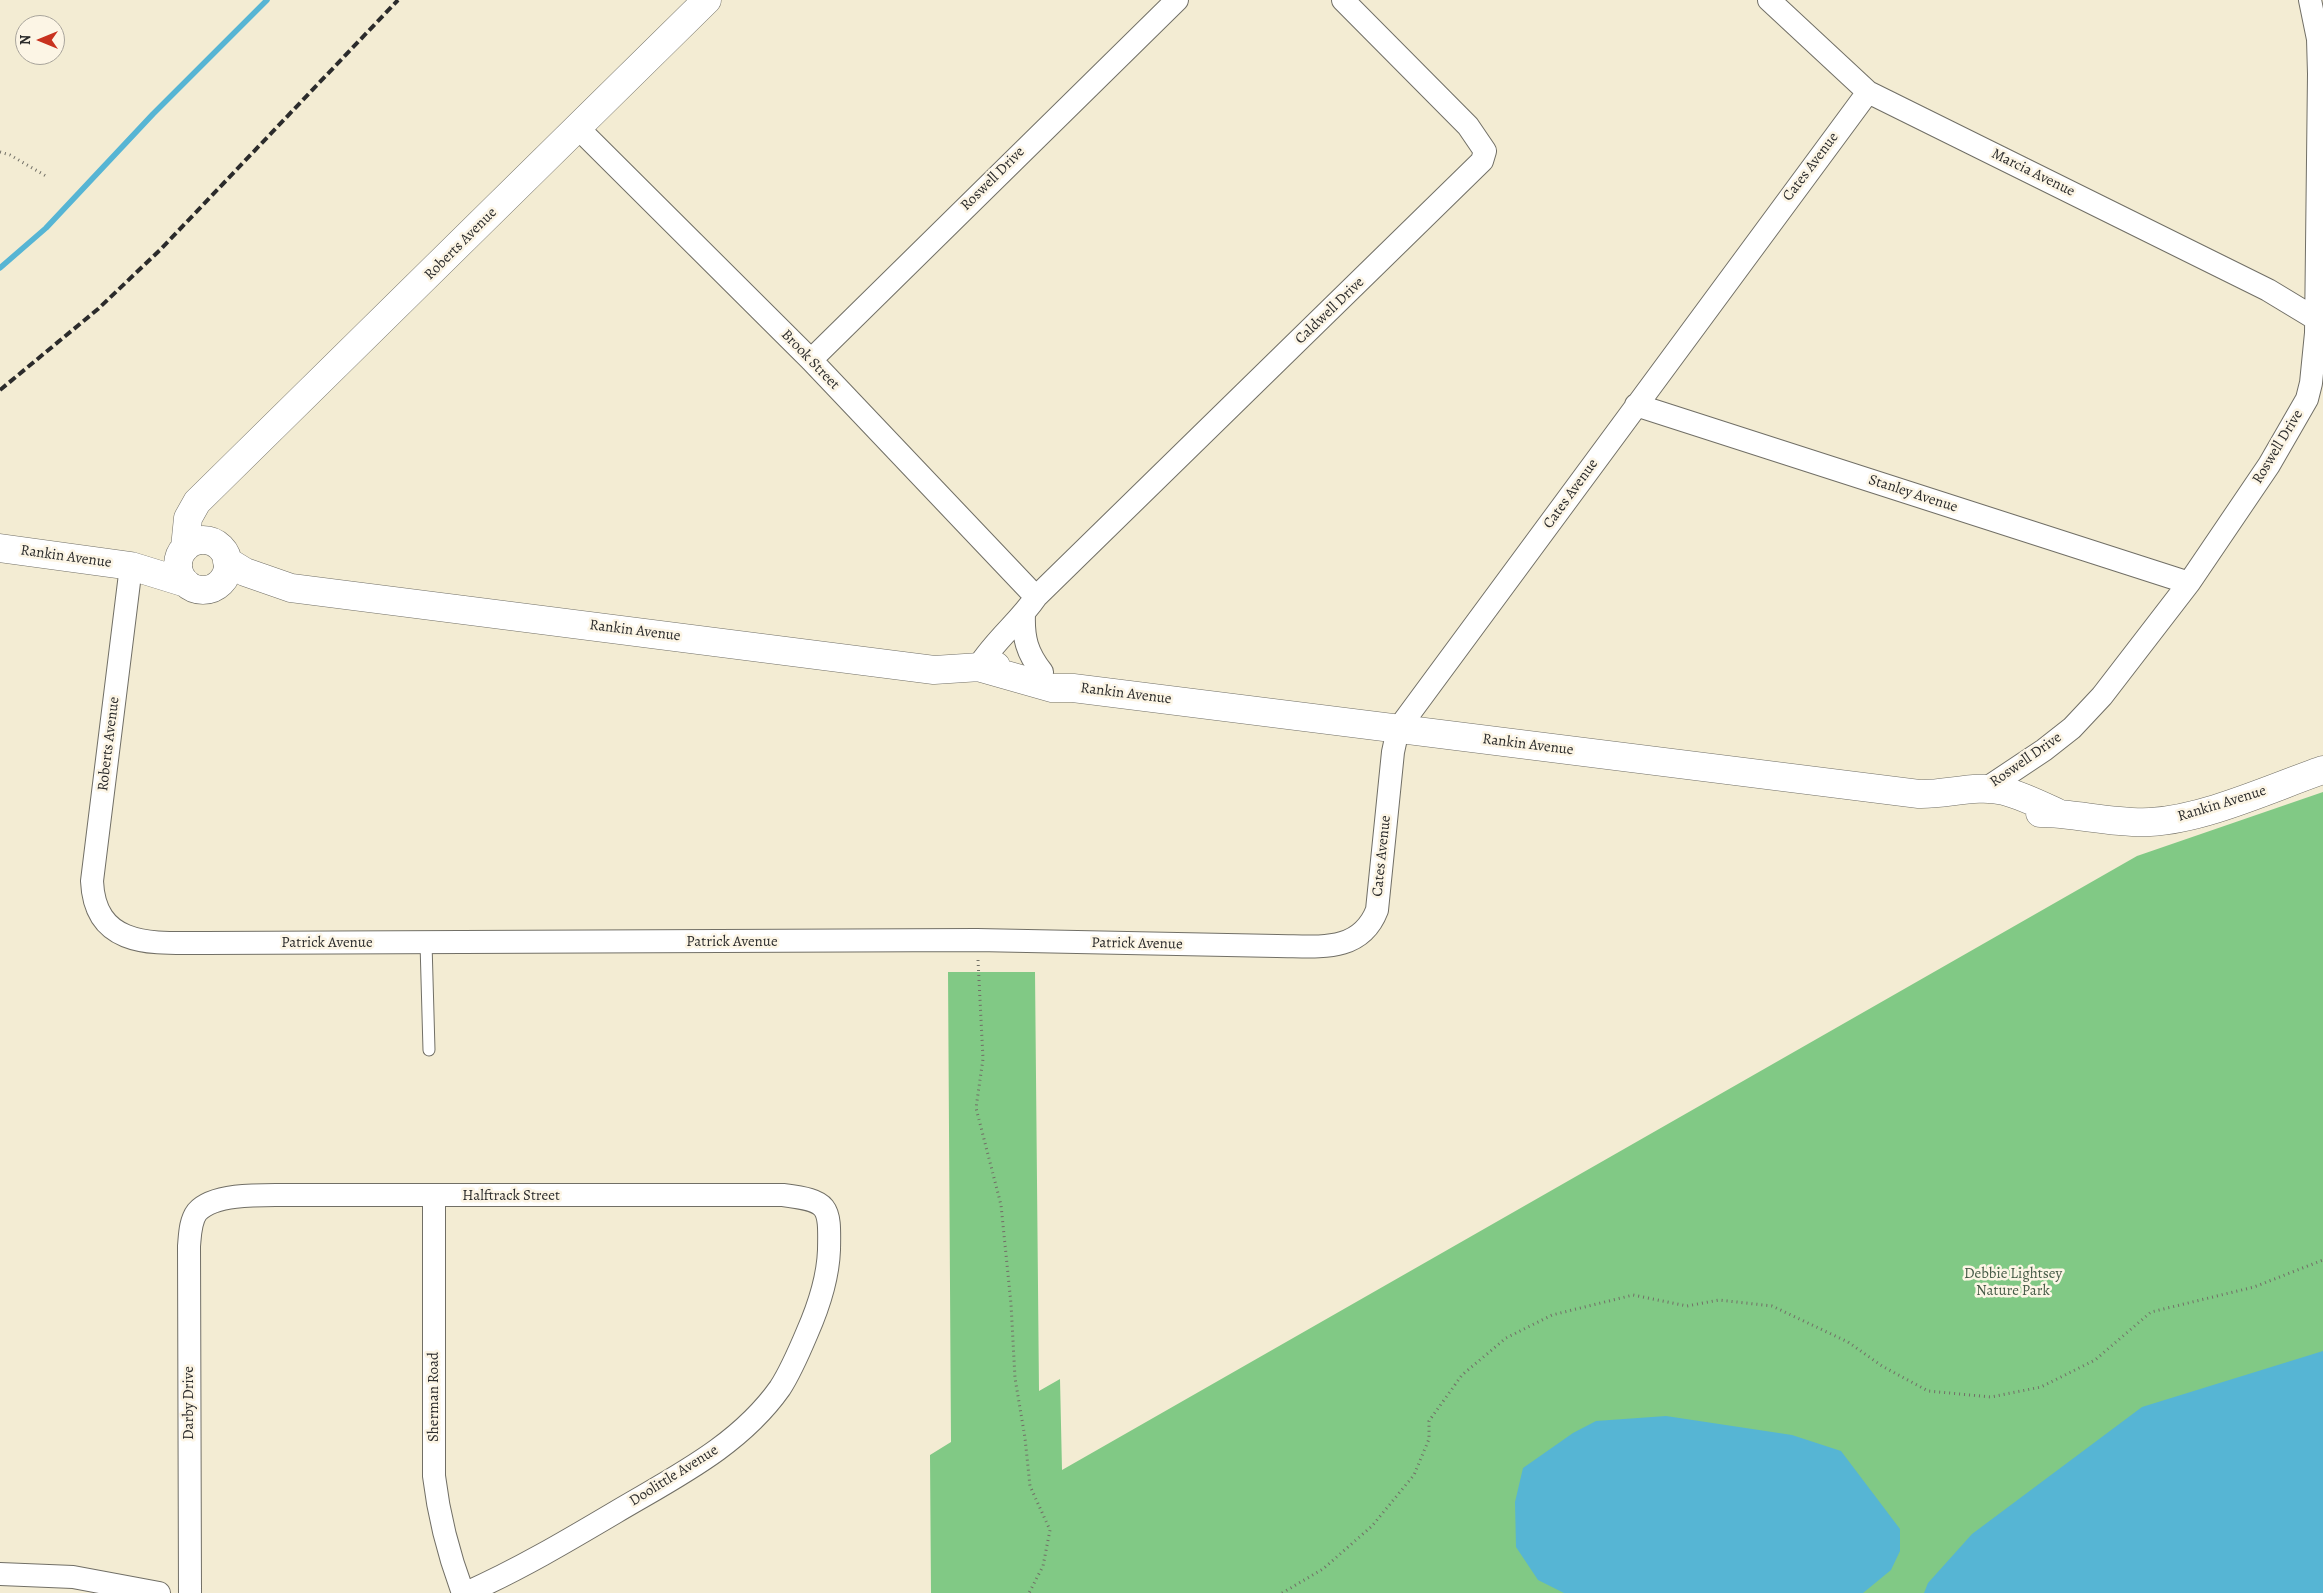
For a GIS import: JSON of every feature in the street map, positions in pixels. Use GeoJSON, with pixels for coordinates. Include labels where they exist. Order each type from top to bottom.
{"type":"FeatureCollection","features":[{"type":"Feature","properties":{"kind":"street","name":"Roberts Avenue"},"geometry":{"type":"LineString","coordinates":[[183,551],[188,518],[197,502],[214,488],[708,0]]}},
{"type":"Feature","properties":{"kind":"street","name":"Roswell Drive"},"geometry":{"type":"LineString","coordinates":[[811,360],[1177,0]]}},
{"type":"Feature","properties":{"kind":"street","name":"Caldwell Drive"},"geometry":{"type":"LineString","coordinates":[[978,667],[1006,630],[1482,161],[1485,151],[1468,126],[1343,0]]}},
{"type":"Feature","properties":{"kind":"street","name":"Marcia Avenue"},"geometry":{"type":"LineString","coordinates":[[1769,0],[1868,92],[2268,290],[2316,319]]}},
{"type":"Feature","properties":{"kind":"street","name":"Roswell Drive"},"geometry":{"type":"LineString","coordinates":[[1984,790],[2044,750],[2072,728],[2102,696],[2189,583],[2269,465],[2307,399],[2312,383],[2316,319],[2319,65],[2318,38],[2310,0]]}},
{"type":"Feature","properties":{"kind":"street","name":"Cates Avenue"},"geometry":{"type":"LineString","coordinates":[[1364,932],[1372,922],[1377,910],[1393,752],[1398,728],[1868,92]]}},
{"type":"Feature","properties":{"kind":"street","name":"Brook Street"},"geometry":{"type":"LineString","coordinates":[[578,128],[811,360],[1030,606]]}},
{"type":"Feature","properties":{"kind":"street","name":"Stanley Avenue"},"geometry":{"type":"LineString","coordinates":[[1636,405],[2189,583]]}},
{"type":"Feature","properties":{"kind":"street"},"geometry":{"type":"LineString","coordinates":[[214,488],[209,508],[211,530],[221,552],[224,577],[212,588],[195,586],[179,572],[179,559],[183,551],[196,541],[209,541],[221,552]]}},
{"type":"Feature","properties":{"kind":"street","name":"Rankin Avenue"},"geometry":{"type":"LineString","coordinates":[[0,548],[131,566],[195,586],[238,592],[291,588],[934,670],[1012,665],[1053,676],[1073,688]]}},
{"type":"Feature","properties":{"kind":"street","name":"Rankin Avenue"},"geometry":{"type":"LineString","coordinates":[[131,566],[183,551]]}},
{"type":"Feature","properties":{"kind":"street","name":"Rankin Avenue"},"geometry":{"type":"LineString","coordinates":[[221,552],[245,572],[291,588]]}},
{"type":"Feature","properties":{"kind":"street","name":"Roberts Avenue"},"geometry":{"type":"LineString","coordinates":[[102,920],[93,898],[92,881],[131,566]]}},
{"type":"Feature","properties":{"kind":"street"},"geometry":{"type":"LineString","coordinates":[[1030,606],[1025,644],[1029,654],[1042,672]]}},
{"type":"Feature","properties":{"kind":"street","name":"Rankin Avenue"},"geometry":{"type":"LineString","coordinates":[[978,667],[1052,688],[1073,688],[1919,794],[1984,790],[2003,791],[2058,813],[2149,822],[2180,818],[2323,770]]}},
{"type":"Feature","properties":{"kind":"street","name":"Patrick Avenue"},"geometry":{"type":"LineString","coordinates":[[102,920],[116,931],[136,940],[159,943],[977,940],[1313,946],[1344,943],[1356,939],[1364,932]]}},
{"type":"Feature","properties":{"kind":"street","name":"Halftrack Street"},"geometry":{"type":"LineString","coordinates":[[196,1213],[206,1205],[216,1201],[238,1197],[434,1196],[783,1195],[818,1202],[826,1210]]}},
{"type":"Feature","properties":{"kind":"street","name":"Sherman Road"},"geometry":{"type":"LineString","coordinates":[[434,1196],[434,1476],[440,1519],[450,1560],[464,1593]]}},
{"type":"Feature","properties":{"kind":"street","name":"Doolittle Avenue"},"geometry":{"type":"LineString","coordinates":[[464,1593],[545,1554],[710,1456],[744,1429],[768,1404],[781,1386],[798,1355],[812,1320],[824,1281],[830,1218],[826,1210]]}},
{"type":"Feature","properties":{"kind":"street","name":"Darby Drive"},"geometry":{"type":"LineString","coordinates":[[190,1593],[189,1246],[196,1213]]}},
{"type":"Feature","properties":{"kind":"street"},"geometry":{"type":"LineString","coordinates":[[0,1574],[73,1577],[158,1593]]}},
{"type":"Feature","properties":{"kind":"lane"},"geometry":{"type":"LineString","coordinates":[[426,942],[429,1050]]}},
{"type":"Feature","properties":{"kind":"path"},"geometry":{"type":"LineString","coordinates":[[0,152],[10,155],[46,176]]}},
{"type":"Feature","properties":{"kind":"path"},"geometry":{"type":"LineString","coordinates":[[977,940],[983,1059],[976,1108],[1001,1204],[1011,1304],[1015,1378],[1025,1438],[1030,1486],[1050,1530],[1043,1566],[1029,1593]]}},
{"type":"Feature","properties":{"kind":"path"},"geometry":{"type":"LineString","coordinates":[[1282,1593],[1323,1569],[1372,1526],[1414,1475],[1429,1439],[1430,1421],[1462,1375],[1506,1338],[1552,1315],[1633,1295],[1687,1306],[1719,1300],[1772,1306],[1848,1342],[1882,1366],[1928,1391],[1991,1397],[2041,1387],[2095,1360],[2151,1312],[2254,1287],[2323,1260]]}},
{"type":"Feature","properties":{"kind":"green space","name":"Debbie Lightsey Nature Park"},"geometry":{"type":"Polygon","coordinates":[[[2323,792],[2323,1593],[931,1593],[930,1455],[951,1442],[948,972],[1035,972],[1039,1391],[1060,1379],[1062,1470],[2137,856],[2323,792]]]}},
{"type":"Feature","properties":{"kind":"water"},"geometry":{"type":"Polygon","coordinates":[[[2323,1351],[2323,1593],[1924,1593],[1928,1583],[1972,1534],[2142,1407],[2323,1351]]]}},
{"type":"Feature","properties":{"kind":"water"},"geometry":{"type":"Polygon","coordinates":[[[1666,1416],[1792,1435],[1841,1451],[1900,1529],[1900,1551],[1891,1570],[1863,1593],[1564,1593],[1538,1580],[1516,1547],[1515,1502],[1523,1468],[1573,1433],[1596,1421],[1666,1416]]]}},
{"type":"Feature","properties":{"kind":"waterway"},"geometry":{"type":"LineString","coordinates":[[0,268],[46,228],[153,114],[267,0]]}},
{"type":"Feature","properties":{"kind":"railway"},"geometry":{"type":"LineString","coordinates":[[0,390],[98,309],[160,250],[398,0]]}}]}
